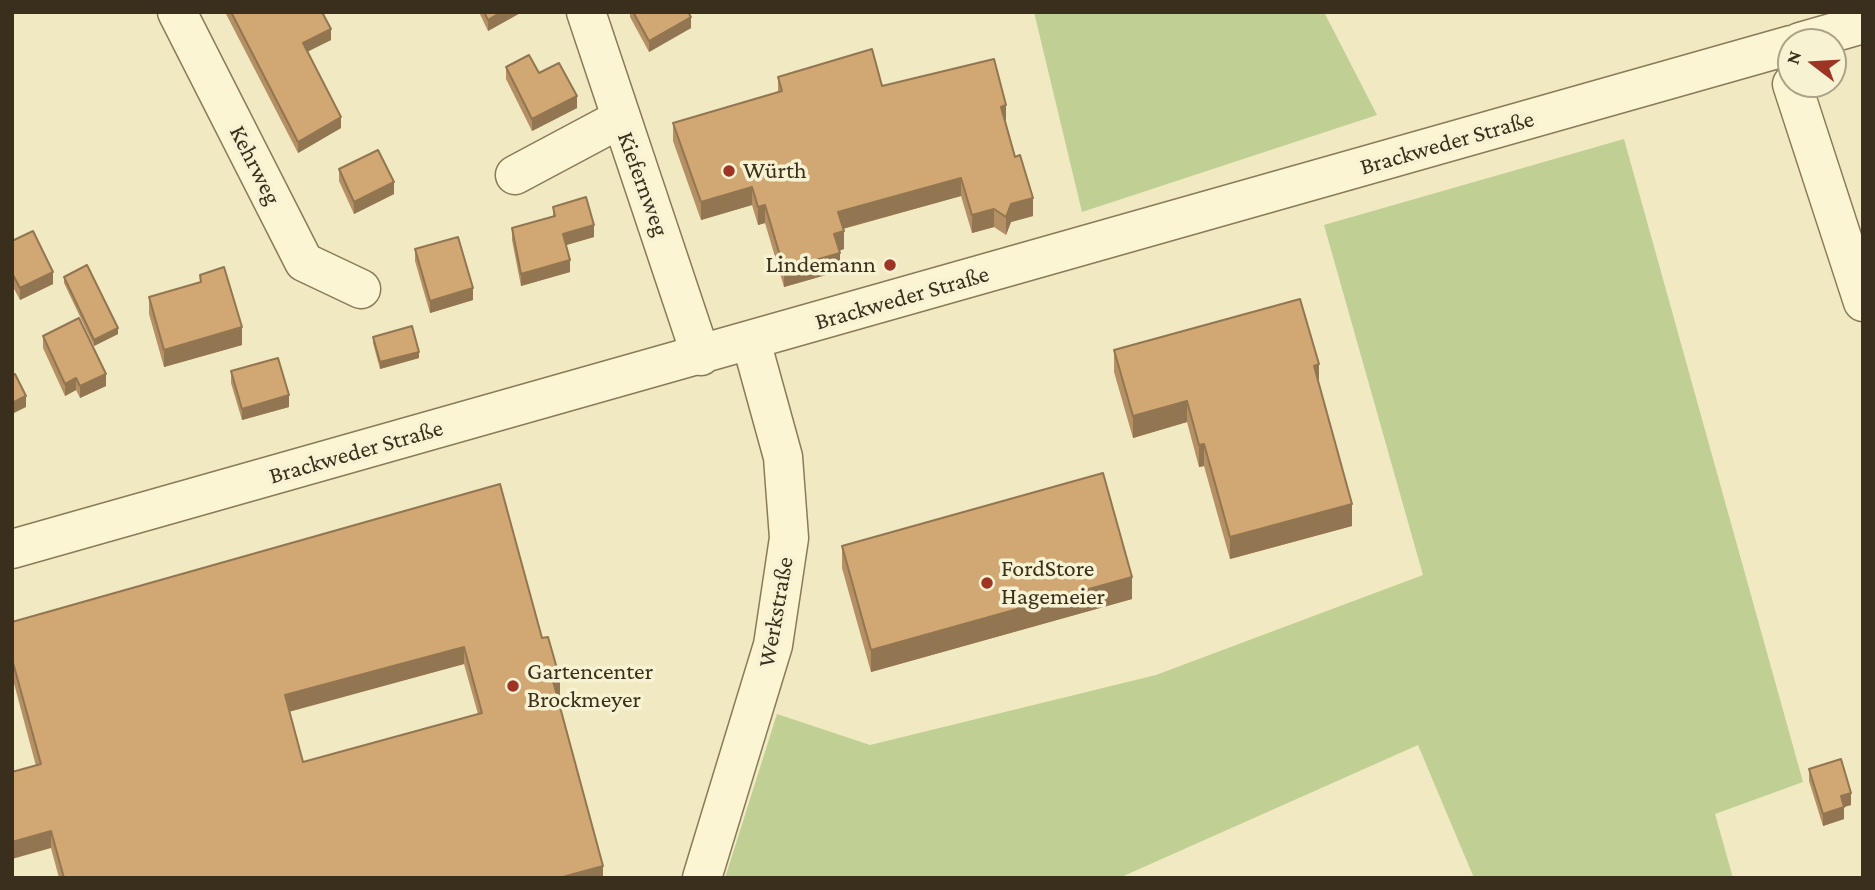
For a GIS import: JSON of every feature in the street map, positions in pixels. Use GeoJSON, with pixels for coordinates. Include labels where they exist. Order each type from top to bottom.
{"type":"FeatureCollection","features":[{"type":"Feature","properties":{"kind":"street","name":"Kehrweg"},"geometry":{"type":"LineString","coordinates":[[177,12],[304,262],[361,289]]}},
{"type":"Feature","properties":{"kind":"street","name":"Kiefernweg"},"geometry":{"type":"LineString","coordinates":[[586,12],[701,356]]}},
{"type":"Feature","properties":{"kind":"street","name":"Brackweder Straße"},"geometry":{"type":"LineString","coordinates":[[1847,32],[1863,24]]}},
{"type":"Feature","properties":{"kind":"street","name":"Brackweder Straße"},"geometry":{"type":"LineString","coordinates":[[12,549],[751,341],[1777,64]]}},
{"type":"Feature","properties":{"kind":"street"},"geometry":{"type":"LineString","coordinates":[[1802,98],[1863,302]]}},
{"type":"Feature","properties":{"kind":"street"},"geometry":{"type":"LineString","coordinates":[[515,174],[620,119]]}},
{"type":"Feature","properties":{"kind":"street","name":"Werkstraße"},"geometry":{"type":"LineString","coordinates":[[702,878],[773,645],[789,538],[783,457],[751,341]]}},
{"type":"Feature","properties":{"kind":"green space"},"geometry":{"type":"Polygon","coordinates":[[[1034,12],[1324,12],[1377,115],[1082,212],[1034,12]]]}},
{"type":"Feature","properties":{"kind":"green space"},"geometry":{"type":"Polygon","coordinates":[[[1624,139],[1803,782],[1715,814],[1733,878],[1474,878],[1418,745],[1119,878],[725,878],[777,714],[870,745],[1156,675],[1423,575],[1324,225],[1624,139]]]}},
{"type":"Feature","properties":{"kind":"building"},"geometry":{"type":"Polygon","coordinates":[[[231,12],[322,12],[331,29],[303,43],[341,117],[298,142],[231,12]]]}},
{"type":"Feature","properties":{"kind":"building"},"geometry":{"type":"Polygon","coordinates":[[[484,12],[501,12],[488,20],[484,12]]]}},
{"type":"Feature","properties":{"kind":"building"},"geometry":{"type":"Polygon","coordinates":[[[633,12],[688,12],[691,17],[649,41],[633,12]]]}},
{"type":"Feature","properties":{"kind":"building"},"geometry":{"type":"Polygon","coordinates":[[[872,49],[882,86],[994,59],[1006,105],[1001,107],[1015,157],[1020,155],[1033,198],[1011,204],[1006,217],[994,209],[972,215],[961,178],[838,212],[844,231],[834,234],[840,253],[784,269],[765,205],[758,207],[752,187],[701,202],[673,123],[782,91],[778,77],[872,49]]]}},
{"type":"Feature","properties":{"kind":"building"},"geometry":{"type":"Polygon","coordinates":[[[529,55],[539,73],[559,63],[577,96],[532,119],[506,67],[529,55]]]}},
{"type":"Feature","properties":{"kind":"building"},"geometry":{"type":"Polygon","coordinates":[[[378,150],[394,182],[354,202],[339,169],[378,150]]]}},
{"type":"Feature","properties":{"kind":"building"},"geometry":{"type":"Polygon","coordinates":[[[586,197],[594,225],[563,234],[570,260],[521,274],[512,228],[555,216],[553,207],[586,197]]]}},
{"type":"Feature","properties":{"kind":"building"},"geometry":{"type":"Polygon","coordinates":[[[33,231],[53,272],[20,288],[12,273],[12,241],[33,231]]]}},
{"type":"Feature","properties":{"kind":"building"},"geometry":{"type":"Polygon","coordinates":[[[458,237],[473,288],[430,301],[415,249],[458,237]]]}},
{"type":"Feature","properties":{"kind":"building"},"geometry":{"type":"Polygon","coordinates":[[[87,265],[118,328],[94,340],[64,277],[87,265]]]}},
{"type":"Feature","properties":{"kind":"building"},"geometry":{"type":"Polygon","coordinates":[[[224,267],[242,327],[164,350],[149,297],[201,282],[200,275],[224,267]]]}},
{"type":"Feature","properties":{"kind":"building"},"geometry":{"type":"Polygon","coordinates":[[[1300,299],[1319,364],[1314,366],[1352,504],[1230,537],[1204,444],[1199,445],[1187,401],[1133,416],[1114,350],[1300,299]]]}},
{"type":"Feature","properties":{"kind":"building"},"geometry":{"type":"Polygon","coordinates":[[[79,318],[106,374],[80,386],[76,378],[65,384],[43,336],[79,318]]]}},
{"type":"Feature","properties":{"kind":"building"},"geometry":{"type":"Polygon","coordinates":[[[412,326],[419,352],[380,362],[373,337],[412,326]]]}},
{"type":"Feature","properties":{"kind":"building"},"geometry":{"type":"Polygon","coordinates":[[[278,358],[289,395],[242,409],[231,371],[278,358]]]}},
{"type":"Feature","properties":{"kind":"building"},"geometry":{"type":"Polygon","coordinates":[[[15,374],[26,396],[12,403],[12,376],[15,374]]]}},
{"type":"Feature","properties":{"kind":"building","name":"FordStore Hagemeier"},"geometry":{"type":"Polygon","coordinates":[[[1103,473],[1132,577],[871,650],[842,546],[1103,473]]]}},
{"type":"Feature","properties":{"kind":"building"},"geometry":{"type":"Polygon","coordinates":[[[500,484],[542,638],[548,637],[560,679],[553,681],[603,866],[559,878],[64,878],[51,831],[12,842],[12,772],[41,764],[12,659],[12,622],[500,484]],[[464,647],[285,695],[303,762],[482,713],[464,647]]]}},
{"type":"Feature","properties":{"kind":"building"},"geometry":{"type":"Polygon","coordinates":[[[1841,759],[1851,793],[1841,796],[1844,807],[1823,814],[1809,769],[1841,759]]]}},
{"type":"Feature","properties":{"kind":"place","name":"Würth"},"geometry":{"type":"Point","coordinates":[729,171]}},
{"type":"Feature","properties":{"kind":"place","name":"Lindemann"},"geometry":{"type":"Point","coordinates":[890,265]}},
{"type":"Feature","properties":{"kind":"place","name":"FordStore Hagemeier"},"geometry":{"type":"Point","coordinates":[987,583]}},
{"type":"Feature","properties":{"kind":"place","name":"Gartencenter Brockmeyer"},"geometry":{"type":"Point","coordinates":[513,686]}}]}
